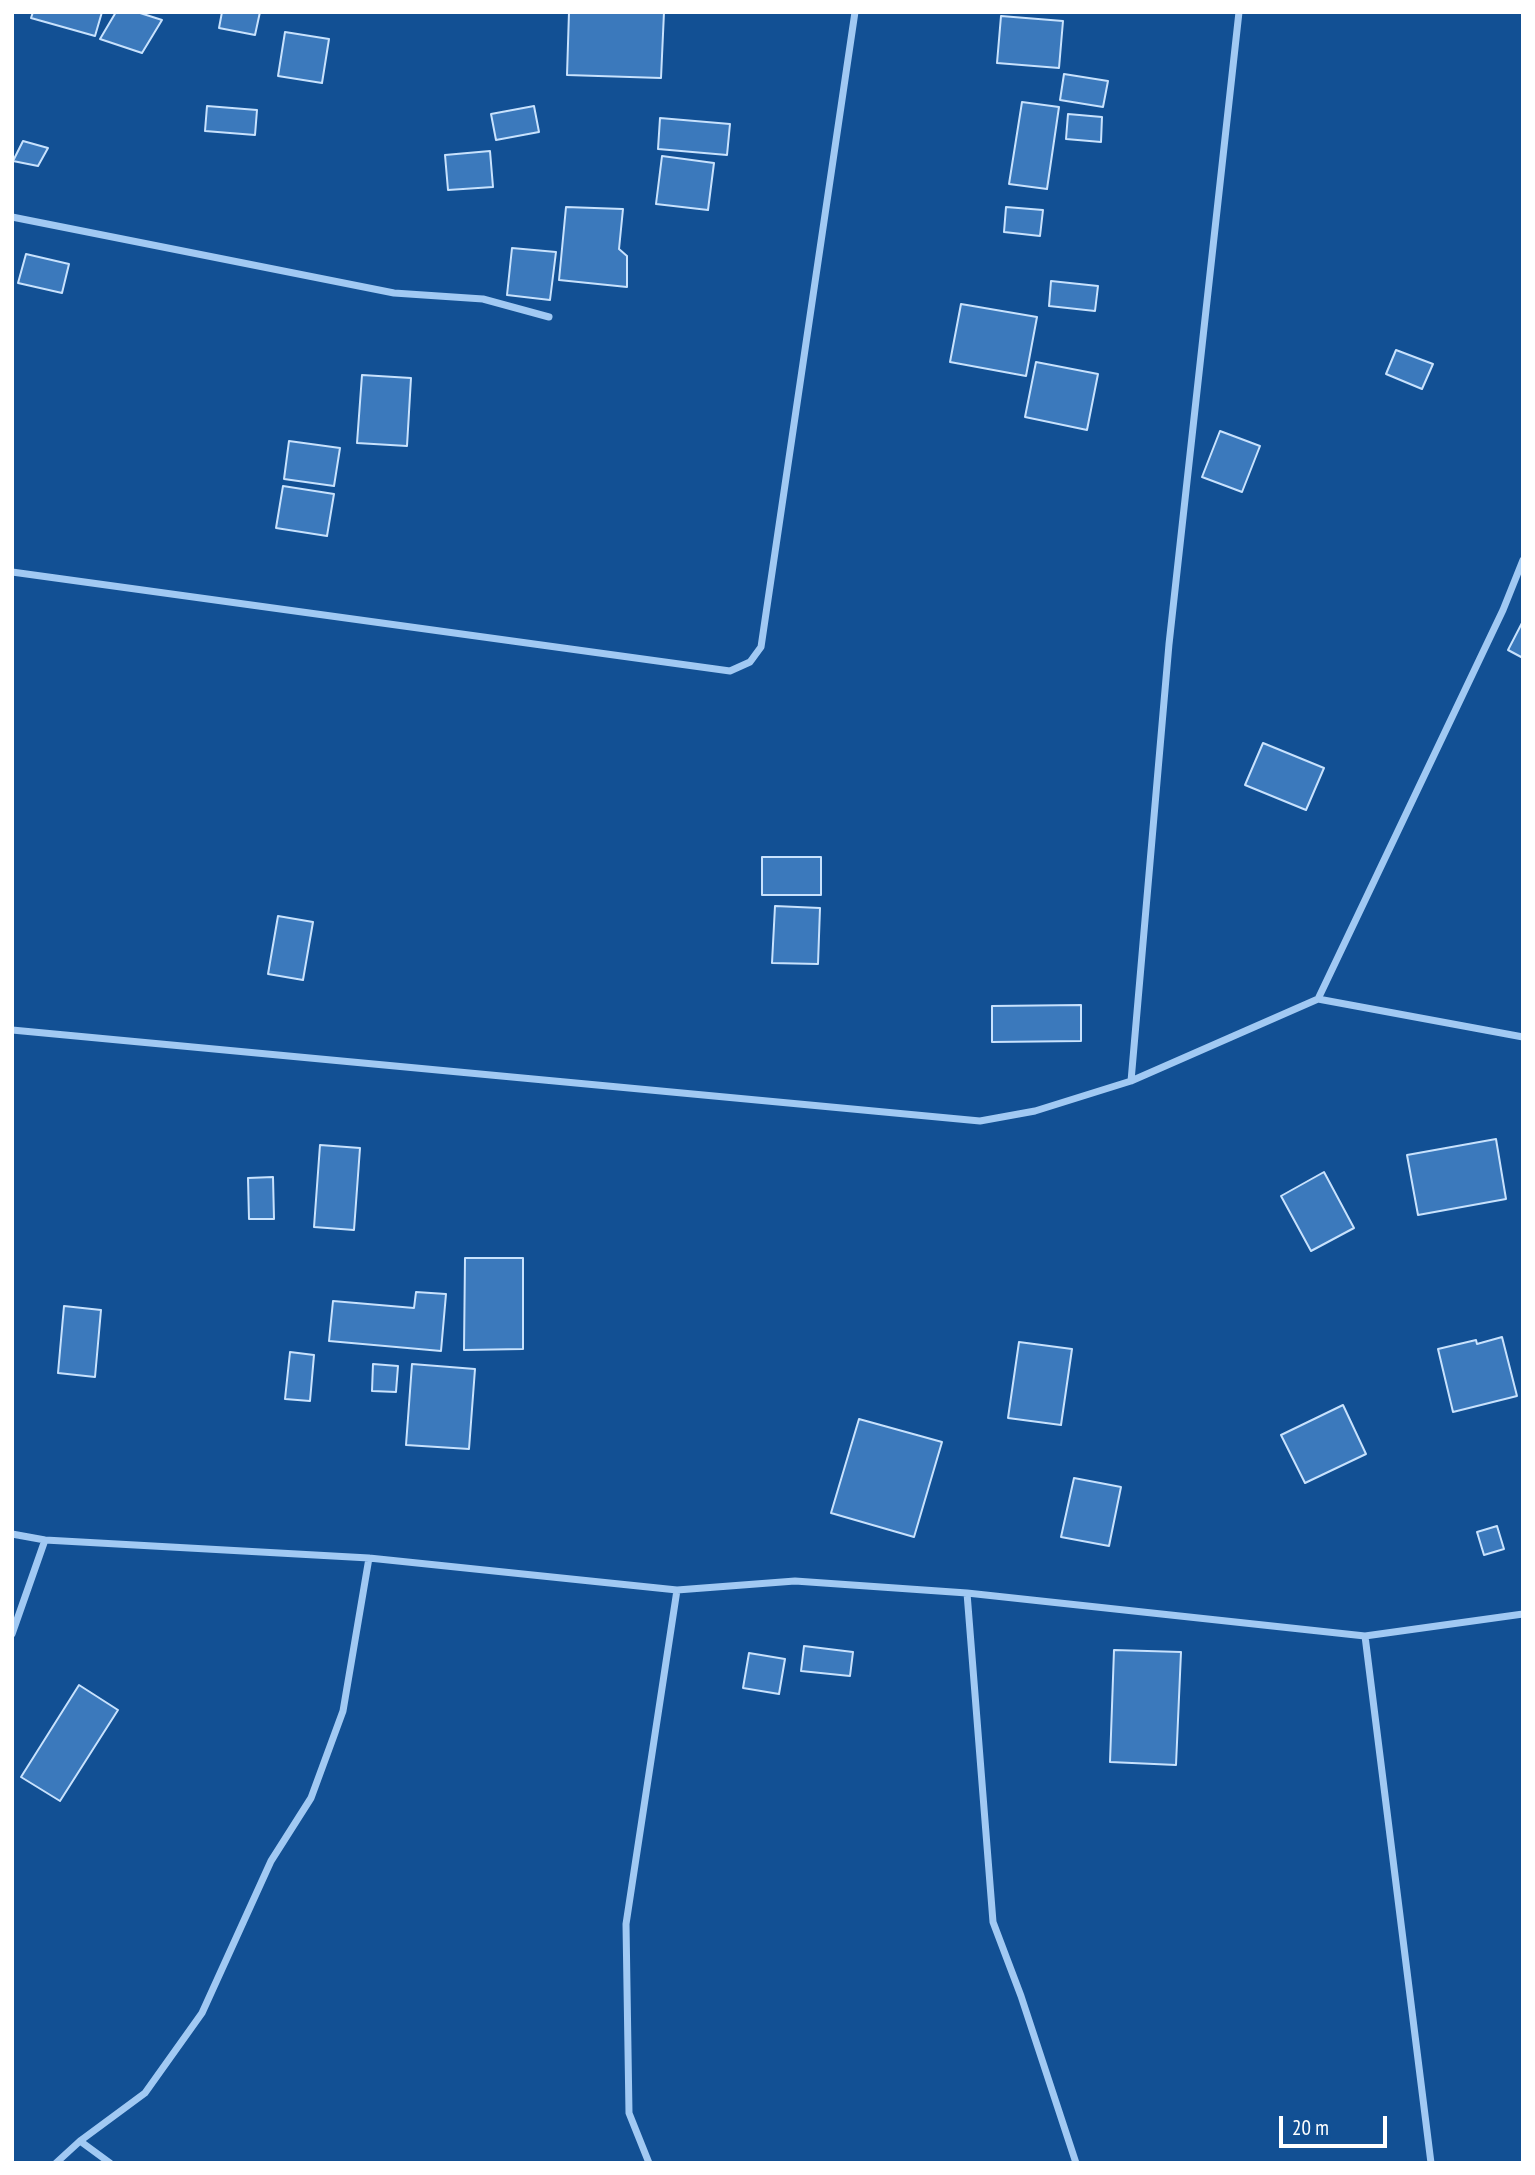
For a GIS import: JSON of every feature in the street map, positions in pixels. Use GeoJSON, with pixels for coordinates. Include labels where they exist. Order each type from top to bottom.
{"type":"FeatureCollection","features":[{"type":"Feature","properties":{"kind":"street"},"geometry":{"type":"LineString","coordinates":[[12,572],[730,671],[750,662],[761,647],[855,12]]}},
{"type":"Feature","properties":{"kind":"street"},"geometry":{"type":"LineString","coordinates":[[1131,1081],[1169,644],[1239,12]]}},
{"type":"Feature","properties":{"kind":"street"},"geometry":{"type":"LineString","coordinates":[[12,217],[394,293],[483,299],[549,317]]}},
{"type":"Feature","properties":{"kind":"street"},"geometry":{"type":"LineString","coordinates":[[1318,999],[1503,610],[1523,560]]}},
{"type":"Feature","properties":{"kind":"street"},"geometry":{"type":"LineString","coordinates":[[12,1030],[980,1121],[1035,1111],[1131,1081],[1318,999],[1523,1037]]}},
{"type":"Feature","properties":{"kind":"street"},"geometry":{"type":"LineString","coordinates":[[12,1534],[45,1540],[369,1558],[677,1590],[795,1581],[967,1593],[1365,1636],[1523,1614]]}},
{"type":"Feature","properties":{"kind":"street"},"geometry":{"type":"LineString","coordinates":[[12,1634],[45,1540]]}},
{"type":"Feature","properties":{"kind":"street"},"geometry":{"type":"LineString","coordinates":[[56,2163],[80,2141],[145,2093],[202,2012],[271,1861],[311,1798],[343,1711],[369,1558]]}},
{"type":"Feature","properties":{"kind":"street"},"geometry":{"type":"LineString","coordinates":[[649,2163],[629,2113],[626,1924],[677,1590]]}},
{"type":"Feature","properties":{"kind":"street"},"geometry":{"type":"LineString","coordinates":[[967,1593],[993,1922],[1021,1996],[1076,2163]]}},
{"type":"Feature","properties":{"kind":"street"},"geometry":{"type":"LineString","coordinates":[[1365,1636],[1431,2163]]}},
{"type":"Feature","properties":{"kind":"street"},"geometry":{"type":"LineString","coordinates":[[80,2141],[110,2163]]}},
{"type":"Feature","properties":{"kind":"building"},"geometry":{"type":"Polygon","coordinates":[[[33,12],[102,12],[95,36],[31,18],[33,12]]]}},
{"type":"Feature","properties":{"kind":"building"},"geometry":{"type":"Polygon","coordinates":[[[116,12],[137,12],[162,20],[142,53],[100,39],[116,12]]]}},
{"type":"Feature","properties":{"kind":"building"},"geometry":{"type":"Polygon","coordinates":[[[222,12],[260,12],[255,35],[219,28],[222,12]]]}},
{"type":"Feature","properties":{"kind":"building"},"geometry":{"type":"Polygon","coordinates":[[[569,12],[664,12],[661,78],[567,75],[569,12]]]}},
{"type":"Feature","properties":{"kind":"building"},"geometry":{"type":"Polygon","coordinates":[[[1001,16],[1063,21],[1059,68],[997,63],[1001,16]]]}},
{"type":"Feature","properties":{"kind":"building"},"geometry":{"type":"Polygon","coordinates":[[[285,32],[329,39],[322,83],[278,76],[285,32]]]}},
{"type":"Feature","properties":{"kind":"building"},"geometry":{"type":"Polygon","coordinates":[[[1064,74],[1108,81],[1103,107],[1060,100],[1064,74]]]}},
{"type":"Feature","properties":{"kind":"building"},"geometry":{"type":"Polygon","coordinates":[[[1022,102],[1059,107],[1047,189],[1009,184],[1022,102]]]}},
{"type":"Feature","properties":{"kind":"building"},"geometry":{"type":"Polygon","coordinates":[[[207,106],[257,110],[255,135],[205,131],[207,106]]]}},
{"type":"Feature","properties":{"kind":"building"},"geometry":{"type":"Polygon","coordinates":[[[534,106],[539,132],[496,140],[491,114],[534,106]]]}},
{"type":"Feature","properties":{"kind":"building"},"geometry":{"type":"Polygon","coordinates":[[[1068,114],[1102,117],[1101,142],[1066,139],[1068,114]]]}},
{"type":"Feature","properties":{"kind":"building"},"geometry":{"type":"Polygon","coordinates":[[[660,118],[730,124],[727,155],[658,149],[660,118]]]}},
{"type":"Feature","properties":{"kind":"building"},"geometry":{"type":"Polygon","coordinates":[[[23,141],[48,148],[38,166],[13,161],[23,141]]]}},
{"type":"Feature","properties":{"kind":"building"},"geometry":{"type":"Polygon","coordinates":[[[490,151],[493,187],[448,190],[445,155],[490,151]]]}},
{"type":"Feature","properties":{"kind":"building"},"geometry":{"type":"Polygon","coordinates":[[[662,156],[714,163],[708,210],[656,204],[662,156]]]}},
{"type":"Feature","properties":{"kind":"building"},"geometry":{"type":"Polygon","coordinates":[[[566,207],[623,209],[619,249],[627,256],[627,287],[559,280],[566,207]]]}},
{"type":"Feature","properties":{"kind":"building"},"geometry":{"type":"Polygon","coordinates":[[[1006,207],[1043,210],[1040,236],[1004,232],[1006,207]]]}},
{"type":"Feature","properties":{"kind":"building"},"geometry":{"type":"Polygon","coordinates":[[[512,248],[556,252],[550,300],[507,295],[512,248]]]}},
{"type":"Feature","properties":{"kind":"building"},"geometry":{"type":"Polygon","coordinates":[[[26,254],[69,264],[62,293],[18,283],[26,254]]]}},
{"type":"Feature","properties":{"kind":"building"},"geometry":{"type":"Polygon","coordinates":[[[1051,281],[1098,286],[1095,311],[1049,306],[1051,281]]]}},
{"type":"Feature","properties":{"kind":"building"},"geometry":{"type":"Polygon","coordinates":[[[961,304],[1037,317],[1026,376],[950,362],[961,304]]]}},
{"type":"Feature","properties":{"kind":"building"},"geometry":{"type":"Polygon","coordinates":[[[1396,350],[1433,364],[1422,389],[1386,374],[1396,350]]]}},
{"type":"Feature","properties":{"kind":"building"},"geometry":{"type":"Polygon","coordinates":[[[1036,362],[1098,374],[1087,430],[1025,417],[1036,362]]]}},
{"type":"Feature","properties":{"kind":"building"},"geometry":{"type":"Polygon","coordinates":[[[362,375],[411,378],[407,446],[357,443],[362,375]]]}},
{"type":"Feature","properties":{"kind":"building"},"geometry":{"type":"Polygon","coordinates":[[[1220,431],[1260,446],[1242,492],[1202,477],[1220,431]]]}},
{"type":"Feature","properties":{"kind":"building"},"geometry":{"type":"Polygon","coordinates":[[[289,441],[340,448],[334,486],[284,479],[289,441]]]}},
{"type":"Feature","properties":{"kind":"building"},"geometry":{"type":"Polygon","coordinates":[[[283,486],[334,494],[327,536],[276,528],[283,486]]]}},
{"type":"Feature","properties":{"kind":"building"},"geometry":{"type":"Polygon","coordinates":[[[1523,621],[1523,658],[1508,650],[1523,621]]]}},
{"type":"Feature","properties":{"kind":"building"},"geometry":{"type":"Polygon","coordinates":[[[1263,743],[1324,768],[1306,810],[1245,785],[1263,743]]]}},
{"type":"Feature","properties":{"kind":"building"},"geometry":{"type":"Polygon","coordinates":[[[762,857],[821,857],[821,895],[762,895],[762,857]]]}},
{"type":"Feature","properties":{"kind":"building"},"geometry":{"type":"Polygon","coordinates":[[[775,906],[820,908],[818,964],[772,963],[775,906]]]}},
{"type":"Feature","properties":{"kind":"building"},"geometry":{"type":"Polygon","coordinates":[[[278,916],[313,922],[303,980],[268,974],[278,916]]]}},
{"type":"Feature","properties":{"kind":"building"},"geometry":{"type":"Polygon","coordinates":[[[1081,1005],[1081,1041],[992,1042],[992,1006],[1081,1005]]]}},
{"type":"Feature","properties":{"kind":"building"},"geometry":{"type":"Polygon","coordinates":[[[1496,1139],[1506,1199],[1418,1215],[1407,1155],[1496,1139]]]}},
{"type":"Feature","properties":{"kind":"building"},"geometry":{"type":"Polygon","coordinates":[[[320,1145],[360,1148],[354,1230],[314,1227],[320,1145]]]}},
{"type":"Feature","properties":{"kind":"building"},"geometry":{"type":"Polygon","coordinates":[[[1324,1172],[1354,1228],[1311,1251],[1281,1196],[1324,1172]]]}},
{"type":"Feature","properties":{"kind":"building"},"geometry":{"type":"Polygon","coordinates":[[[273,1177],[274,1219],[249,1219],[248,1178],[273,1177]]]}},
{"type":"Feature","properties":{"kind":"building"},"geometry":{"type":"Polygon","coordinates":[[[465,1258],[523,1258],[523,1349],[464,1350],[465,1258]]]}},
{"type":"Feature","properties":{"kind":"building"},"geometry":{"type":"Polygon","coordinates":[[[416,1292],[446,1294],[441,1351],[329,1341],[333,1301],[414,1308],[416,1292]]]}},
{"type":"Feature","properties":{"kind":"building"},"geometry":{"type":"Polygon","coordinates":[[[64,1306],[101,1310],[95,1377],[58,1373],[64,1306]]]}},
{"type":"Feature","properties":{"kind":"building"},"geometry":{"type":"Polygon","coordinates":[[[1502,1337],[1517,1396],[1453,1412],[1438,1349],[1476,1340],[1477,1344],[1502,1337]]]}},
{"type":"Feature","properties":{"kind":"building"},"geometry":{"type":"Polygon","coordinates":[[[1019,1342],[1072,1349],[1061,1425],[1008,1418],[1019,1342]]]}},
{"type":"Feature","properties":{"kind":"building"},"geometry":{"type":"Polygon","coordinates":[[[290,1352],[314,1355],[310,1401],[285,1399],[290,1352]]]}},
{"type":"Feature","properties":{"kind":"building"},"geometry":{"type":"Polygon","coordinates":[[[373,1364],[398,1366],[396,1392],[372,1391],[373,1364]]]}},
{"type":"Feature","properties":{"kind":"building"},"geometry":{"type":"Polygon","coordinates":[[[412,1364],[475,1369],[469,1449],[406,1445],[412,1364]]]}},
{"type":"Feature","properties":{"kind":"building"},"geometry":{"type":"Polygon","coordinates":[[[1343,1405],[1366,1454],[1305,1483],[1281,1435],[1343,1405]]]}},
{"type":"Feature","properties":{"kind":"building"},"geometry":{"type":"Polygon","coordinates":[[[859,1419],[942,1442],[914,1537],[831,1513],[859,1419]]]}},
{"type":"Feature","properties":{"kind":"building"},"geometry":{"type":"Polygon","coordinates":[[[1074,1478],[1121,1487],[1109,1546],[1061,1537],[1074,1478]]]}},
{"type":"Feature","properties":{"kind":"building"},"geometry":{"type":"Polygon","coordinates":[[[1497,1526],[1504,1549],[1484,1555],[1477,1532],[1497,1526]]]}},
{"type":"Feature","properties":{"kind":"building"},"geometry":{"type":"Polygon","coordinates":[[[804,1646],[853,1652],[850,1676],[801,1671],[804,1646]]]}},
{"type":"Feature","properties":{"kind":"building"},"geometry":{"type":"Polygon","coordinates":[[[1114,1650],[1181,1652],[1176,1765],[1110,1762],[1114,1650]]]}},
{"type":"Feature","properties":{"kind":"building"},"geometry":{"type":"Polygon","coordinates":[[[749,1653],[785,1659],[779,1694],[743,1688],[749,1653]]]}},
{"type":"Feature","properties":{"kind":"building"},"geometry":{"type":"Polygon","coordinates":[[[79,1685],[118,1710],[60,1801],[21,1777],[79,1685]]]}}]}
